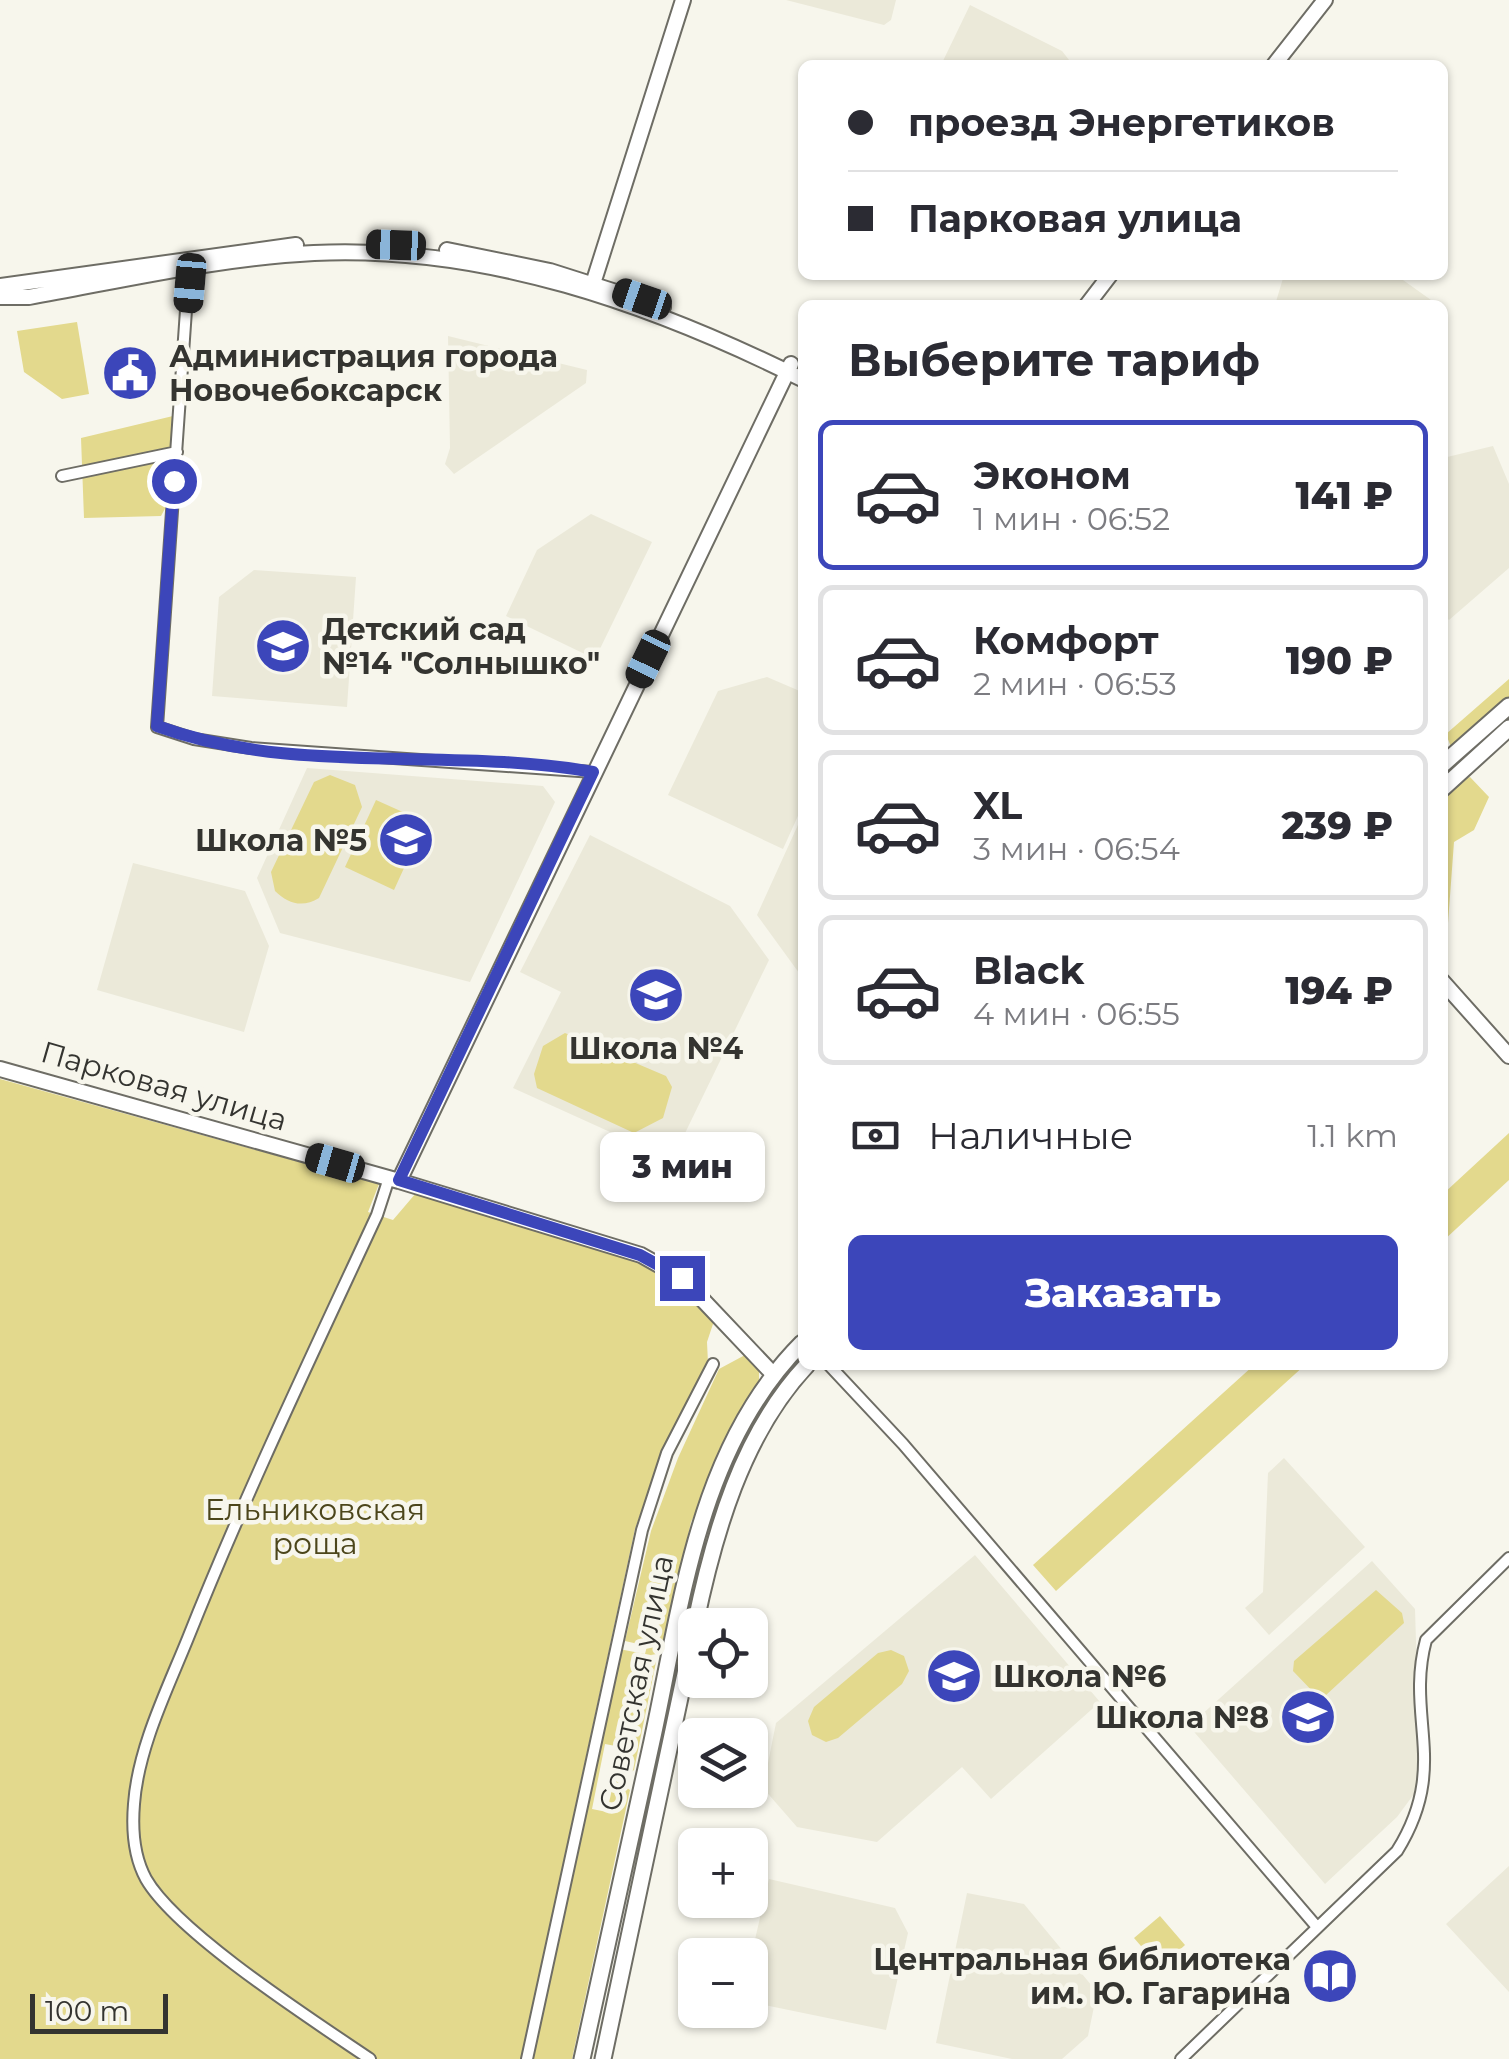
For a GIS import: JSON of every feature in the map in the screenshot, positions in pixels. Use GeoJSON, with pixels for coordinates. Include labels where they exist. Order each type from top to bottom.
{"type":"FeatureCollection","features":[{"type":"Feature","properties":{"kind":"main road"},"geometry":{"type":"LineString","coordinates":[[1448,760],[1509,706]]}},
{"type":"Feature","properties":{"kind":"main road"},"geometry":{"type":"LineString","coordinates":[[1448,784],[1509,728]]}},
{"type":"Feature","properties":{"kind":"main road","name":"Советская улица"},"geometry":{"type":"LineString","coordinates":[[582,2059],[701,1521],[732,1444],[773,1374],[798,1347]]}},
{"type":"Feature","properties":{"kind":"main road","name":"Советская улица"},"geometry":{"type":"LineString","coordinates":[[700,1608],[726,1511],[750,1452],[786,1387],[803,1370]]}},
{"type":"Feature","properties":{"kind":"main road","name":"Парковая улица"},"geometry":{"type":"LineString","coordinates":[[773,1374],[786,1387]]}},
{"type":"Feature","properties":{"kind":"main road","name":"Советская улица"},"geometry":{"type":"LineString","coordinates":[[603,2059],[680,1698]]}},
{"type":"Feature","properties":{"kind":"street"},"geometry":{"type":"LineString","coordinates":[[592,288],[683,0]]}},
{"type":"Feature","properties":{"kind":"street"},"geometry":{"type":"LineString","coordinates":[[1278,60],[1325,0]]}},
{"type":"Feature","properties":{"kind":"street"},"geometry":{"type":"LineString","coordinates":[[0,287],[315,249],[438,254],[592,288],[794,369],[394,1179],[205,1596],[155,1721],[134,1802],[134,1842],[144,1876],[162,1901],[288,2001],[370,2059]]}},
{"type":"Feature","properties":{"kind":"street"},"geometry":{"type":"LineString","coordinates":[[188,262],[157,726],[194,739],[252,748],[593,772]]}},
{"type":"Feature","properties":{"kind":"street"},"geometry":{"type":"LineString","coordinates":[[1091,300],[1106,280]]}},
{"type":"Feature","properties":{"kind":"street"},"geometry":{"type":"LineString","coordinates":[[62,476],[177,452]]}},
{"type":"Feature","properties":{"kind":"street"},"geometry":{"type":"LineString","coordinates":[[1448,988],[1509,1056]]}},
{"type":"Feature","properties":{"kind":"street"},"geometry":{"type":"LineString","coordinates":[[1448,999],[1509,1066]]}},
{"type":"Feature","properties":{"kind":"street","name":"Парковая улица"},"geometry":{"type":"LineString","coordinates":[[0,1069],[394,1179],[656,1261],[703,1298],[773,1374]]}},
{"type":"Feature","properties":{"kind":"street"},"geometry":{"type":"LineString","coordinates":[[527,2059],[642,1530],[667,1454],[713,1364]]}},
{"type":"Feature","properties":{"kind":"street"},"geometry":{"type":"LineString","coordinates":[[833,1370],[912,1455],[1317,1926]]}},
{"type":"Feature","properties":{"kind":"street"},"geometry":{"type":"LineString","coordinates":[[1181,2059],[1397,1851],[1412,1828],[1425,1777],[1426,1640],[1509,1558]]}},
{"type":"Feature","properties":{"kind":"shaded area"},"geometry":{"type":"Polygon","coordinates":[[[786,0],[896,0],[891,20],[884,25],[786,0]]]}},
{"type":"Feature","properties":{"kind":"shaded area"},"geometry":{"type":"Polygon","coordinates":[[[970,5],[1062,51],[1069,60],[943,60],[970,5]]]}},
{"type":"Feature","properties":{"kind":"shaded area"},"geometry":{"type":"Polygon","coordinates":[[[1282,280],[1403,280],[1431,300],[1276,300],[1282,280]]]}},
{"type":"Feature","properties":{"kind":"shaded area"},"geometry":{"type":"Polygon","coordinates":[[[448,336],[587,370],[586,383],[454,474],[445,464],[450,448],[448,336]]]}},
{"type":"Feature","properties":{"kind":"shaded area"},"geometry":{"type":"Polygon","coordinates":[[[1493,446],[1509,484],[1509,568],[1449,620],[1448,619],[1448,457],[1493,446]]]}},
{"type":"Feature","properties":{"kind":"shaded area"},"geometry":{"type":"Polygon","coordinates":[[[591,514],[652,542],[595,659],[506,616],[537,550],[591,514]]]}},
{"type":"Feature","properties":{"kind":"shaded area","name":"Детский сад №14 \"Солнышко\""},"geometry":{"type":"Polygon","coordinates":[[[254,570],[356,577],[347,707],[212,696],[219,597],[254,570]]]}},
{"type":"Feature","properties":{"kind":"shaded area"},"geometry":{"type":"Polygon","coordinates":[[[767,677],[798,690],[798,816],[783,849],[668,795],[718,691],[767,677]]]}},
{"type":"Feature","properties":{"kind":"shaded area","name":"Школа №5"},"geometry":{"type":"Polygon","coordinates":[[[307,768],[543,786],[555,802],[470,982],[280,933],[257,878],[307,768]]]}},
{"type":"Feature","properties":{"kind":"shaded area"},"geometry":{"type":"Polygon","coordinates":[[[798,825],[798,971],[757,915],[798,825]]]}},
{"type":"Feature","properties":{"kind":"shaded area","name":"Школа №4"},"geometry":{"type":"Polygon","coordinates":[[[590,835],[730,906],[769,960],[672,1160],[513,1088],[561,992],[520,972],[590,835]]]}},
{"type":"Feature","properties":{"kind":"shaded area"},"geometry":{"type":"Polygon","coordinates":[[[133,863],[245,891],[269,946],[244,1032],[97,990],[133,863]]]}},
{"type":"Feature","properties":{"kind":"shaded area"},"geometry":{"type":"Polygon","coordinates":[[[1284,1458],[1365,1547],[1269,1635],[1245,1608],[1263,1592],[1268,1473],[1284,1458]]]}},
{"type":"Feature","properties":{"kind":"shaded area","name":"Школа №6"},"geometry":{"type":"Polygon","coordinates":[[[975,1555],[1100,1702],[991,1799],[962,1767],[877,1842],[797,1827],[768,1794],[768,1763],[776,1723],[975,1555]]]}},
{"type":"Feature","properties":{"kind":"shaded area","name":"Школа №8"},"geometry":{"type":"Polygon","coordinates":[[[1372,1561],[1415,1609],[1420,1773],[1414,1794],[1397,1817],[1325,1884],[1189,1726],[1372,1561]]]}},
{"type":"Feature","properties":{"kind":"shaded area"},"geometry":{"type":"Polygon","coordinates":[[[1509,1866],[1509,1992],[1446,1924],[1509,1866]]]}},
{"type":"Feature","properties":{"kind":"shaded area"},"geometry":{"type":"Polygon","coordinates":[[[769,1879],[895,1908],[908,1933],[886,2030],[768,2006],[768,1938],[755,1938],[760,1918],[768,1918],[769,1879]]]}},
{"type":"Feature","properties":{"kind":"shaded area"},"geometry":{"type":"Polygon","coordinates":[[[967,1893],[1024,1904],[1097,1992],[1088,2036],[1062,2059],[1012,2059],[936,2043],[967,1893]]]}},
{"type":"Feature","properties":{"kind":"green space"},"geometry":{"type":"Polygon","coordinates":[[[77,322],[89,394],[62,399],[24,372],[17,331],[77,322]]]}},
{"type":"Feature","properties":{"kind":"green space"},"geometry":{"type":"Polygon","coordinates":[[[173,416],[168,503],[161,516],[84,518],[81,438],[173,416]]]}},
{"type":"Feature","properties":{"kind":"green space"},"geometry":{"type":"Polygon","coordinates":[[[1509,679],[1509,701],[1458,746],[1451,747],[1448,732],[1509,679]]]}},
{"type":"Feature","properties":{"kind":"green space"},"geometry":{"type":"Polygon","coordinates":[[[330,775],[355,785],[362,807],[319,898],[301,904],[290,902],[275,891],[271,872],[314,782],[330,775]]]}},
{"type":"Feature","properties":{"kind":"green space"},"geometry":{"type":"Polygon","coordinates":[[[1470,777],[1489,797],[1474,830],[1454,842],[1448,923],[1448,789],[1454,782],[1470,777]]]}},
{"type":"Feature","properties":{"kind":"green space"},"geometry":{"type":"Polygon","coordinates":[[[376,800],[425,822],[394,890],[345,867],[376,800]]]}},
{"type":"Feature","properties":{"kind":"green space"},"geometry":{"type":"Polygon","coordinates":[[[565,1033],[666,1076],[672,1087],[663,1118],[634,1133],[537,1088],[534,1074],[543,1046],[565,1033]]]}},
{"type":"Feature","properties":{"kind":"green space","name":"Ельниковская роща"},"geometry":{"type":"Polygon","coordinates":[[[0,1079],[379,1184],[368,1212],[393,1220],[416,1193],[644,1260],[680,1284],[714,1321],[707,1342],[708,1363],[665,1446],[635,1529],[521,2059],[0,2059],[0,1079]]]}},
{"type":"Feature","properties":{"kind":"green space"},"geometry":{"type":"Polygon","coordinates":[[[1509,1133],[1509,1180],[1448,1236],[1448,1189],[1509,1133]]]}},
{"type":"Feature","properties":{"kind":"green space"},"geometry":{"type":"Polygon","coordinates":[[[745,1355],[759,1370],[759,1380],[691,1522],[662,1653],[651,1655],[656,1662],[634,1770],[629,1774],[616,1772],[621,1747],[605,1744],[592,1809],[607,1812],[614,1780],[630,1790],[572,2059],[532,2059],[619,1649],[645,1654],[647,1646],[625,1641],[651,1531],[678,1458],[719,1369],[745,1355]]]}},
{"type":"Feature","properties":{"kind":"green space"},"geometry":{"type":"Polygon","coordinates":[[[1248,1370],[1299,1370],[1056,1591],[1033,1565],[1248,1370]]]}},
{"type":"Feature","properties":{"kind":"green space"},"geometry":{"type":"Polygon","coordinates":[[[764,1402],[768,1404],[715,1519],[693,1608],[687,1608],[716,1510],[764,1402]]]}},
{"type":"Feature","properties":{"kind":"green space"},"geometry":{"type":"Polygon","coordinates":[[[1376,1590],[1402,1613],[1404,1623],[1325,1696],[1317,1696],[1293,1671],[1294,1661],[1376,1590]]]}},
{"type":"Feature","properties":{"kind":"green space"},"geometry":{"type":"Polygon","coordinates":[[[678,1648],[678,1671],[671,1700],[666,1700],[678,1648]]]}},
{"type":"Feature","properties":{"kind":"green space"},"geometry":{"type":"Polygon","coordinates":[[[891,1650],[904,1656],[909,1671],[902,1684],[838,1738],[826,1742],[812,1735],[808,1721],[814,1707],[878,1653],[891,1650]]]}},
{"type":"Feature","properties":{"kind":"green space"},"geometry":{"type":"Polygon","coordinates":[[[1160,1916],[1185,1945],[1160,1968],[1134,1938],[1160,1916]]]}},
{"type":"Feature","properties":{"kind":"place","name":"Администрация города Новочебоксарск"},"geometry":{"type":"Point","coordinates":[130,373]}},
{"type":"Feature","properties":{"kind":"place","name":"Детский сад №14 \"Солнышко\""},"geometry":{"type":"Point","coordinates":[283,646]}},
{"type":"Feature","properties":{"kind":"place","name":"Школа №5"},"geometry":{"type":"Point","coordinates":[406,840]}},
{"type":"Feature","properties":{"kind":"place","name":"Школа №4"},"geometry":{"type":"Point","coordinates":[656,995]}},
{"type":"Feature","properties":{"kind":"place","name":"Школа №6"},"geometry":{"type":"Point","coordinates":[954,1676]}},
{"type":"Feature","properties":{"kind":"place","name":"Школа №8"},"geometry":{"type":"Point","coordinates":[1308,1717]}},
{"type":"Feature","properties":{"kind":"place","name":"Центральная библиотека им. Ю. Гагарина"},"geometry":{"type":"Point","coordinates":[1330,1976]}},
{"type":"Feature","properties":{"kind":"route"},"geometry":{"type":"LineString","coordinates":[[174,481],[157,726],[194,739],[252,748],[593,772],[399,1180],[640,1255],[682,1278]]}}]}
